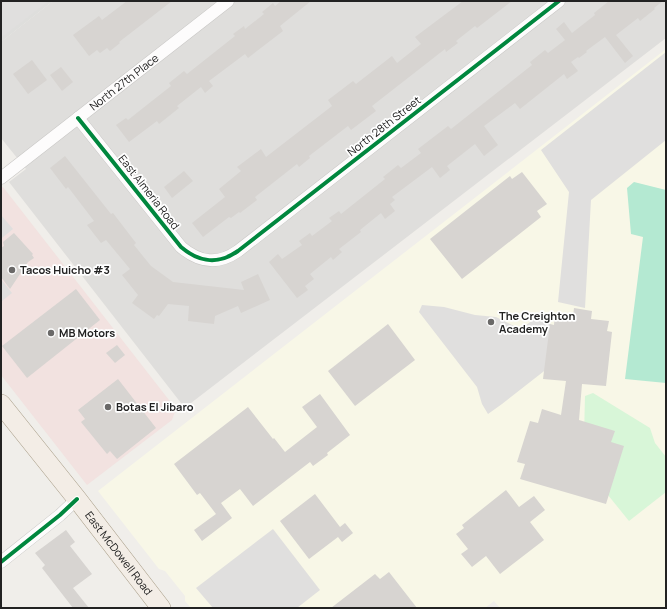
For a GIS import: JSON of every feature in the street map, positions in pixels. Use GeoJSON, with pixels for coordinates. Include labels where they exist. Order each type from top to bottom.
{"type":"FeatureCollection","features":[{"type":"Feature","properties":{"kind":"main road","name":"East McDowell Road"},"geometry":{"type":"LineString","coordinates":[[1,404],[161,608]]}},
{"type":"Feature","properties":{"kind":"street","name":"North 27th Place"},"geometry":{"type":"LineString","coordinates":[[1,178],[228,1]]}},
{"type":"Feature","properties":{"kind":"street","name":"North 28th Street"},"geometry":{"type":"LineString","coordinates":[[216,261],[229,257],[238,251],[559,1]]}},
{"type":"Feature","properties":{"kind":"street","name":"East Almeria Road"},"geometry":{"type":"LineString","coordinates":[[78,118],[181,247],[186,252],[202,260],[216,261]]}},
{"type":"Feature","properties":{"kind":"street"},"geometry":{"type":"LineString","coordinates":[[1,562],[60,515],[77,499]]}},
{"type":"Feature","properties":{"kind":"shaded area"},"geometry":{"type":"Polygon","coordinates":[[[1,1],[53,1],[1,42],[1,1]]]}},
{"type":"Feature","properties":{"kind":"shaded area"},"geometry":{"type":"Polygon","coordinates":[[[1,1],[49,1],[1,38],[1,1]]]}},
{"type":"Feature","properties":{"kind":"shaded area"},"geometry":{"type":"Polygon","coordinates":[[[53,1],[666,1],[666,38],[191,403],[181,403],[9,182],[26,169],[1,138],[1,42],[53,1]]]}},
{"type":"Feature","properties":{"kind":"shaded area","name":"The Creighton Academy"},"geometry":{"type":"Polygon","coordinates":[[[666,49],[666,608],[500,608],[494,601],[485,608],[191,608],[185,601],[185,596],[165,571],[159,569],[98,491],[666,49]]]}},
{"type":"Feature","properties":{"kind":"shaded area"},"geometry":{"type":"Polygon","coordinates":[[[666,52],[666,140],[591,200],[585,308],[558,302],[569,192],[541,150],[666,52]]]}},
{"type":"Feature","properties":{"kind":"shaded area"},"geometry":{"type":"Polygon","coordinates":[[[3,187],[176,409],[172,420],[87,485],[1,375],[1,188],[3,187]]]}},
{"type":"Feature","properties":{"kind":"shaded area"},"geometry":{"type":"Polygon","coordinates":[[[1,215],[13,229],[2,238],[1,236],[1,215]]]}},
{"type":"Feature","properties":{"kind":"shaded area"},"geometry":{"type":"Polygon","coordinates":[[[1,279],[12,293],[2,301],[1,300],[1,279]]]}},
{"type":"Feature","properties":{"kind":"shaded area"},"geometry":{"type":"Polygon","coordinates":[[[422,305],[444,307],[475,315],[496,317],[520,329],[542,314],[563,341],[557,361],[488,414],[482,404],[477,387],[419,312],[422,305]]]}},
{"type":"Feature","properties":{"kind":"shaded area"},"geometry":{"type":"Polygon","coordinates":[[[273,529],[320,590],[297,608],[213,608],[196,588],[273,529]]]}},
{"type":"Feature","properties":{"kind":"green space"},"geometry":{"type":"Polygon","coordinates":[[[634,182],[666,190],[666,383],[625,379],[643,237],[631,234],[627,188],[634,182]]]}},
{"type":"Feature","properties":{"kind":"green space"},"geometry":{"type":"Polygon","coordinates":[[[593,393],[650,428],[655,443],[666,457],[666,492],[629,521],[591,474],[584,437],[585,396],[593,393]]]}},
{"type":"Feature","properties":{"kind":"building"},"geometry":{"type":"Polygon","coordinates":[[[127,1],[172,1],[119,42],[120,43],[110,51],[107,48],[100,53],[97,50],[89,56],[73,35],[99,16],[102,20],[127,1]]]}},
{"type":"Feature","properties":{"kind":"building"},"geometry":{"type":"Polygon","coordinates":[[[281,1],[311,1],[280,26],[283,31],[248,58],[245,54],[209,81],[213,86],[205,93],[201,87],[177,106],[179,108],[159,124],[157,121],[129,142],[116,125],[126,118],[128,120],[171,86],[169,83],[184,71],[187,74],[235,36],[233,34],[244,26],[245,29],[264,14],[262,12],[273,3],[275,6],[281,1]]]}},
{"type":"Feature","properties":{"kind":"building"},"geometry":{"type":"Polygon","coordinates":[[[463,1],[512,1],[477,28],[475,26],[456,41],[458,43],[446,52],[445,49],[372,106],[376,111],[351,130],[348,126],[309,156],[310,158],[299,167],[297,164],[255,197],[257,200],[240,213],[239,212],[231,218],[229,217],[203,237],[192,223],[225,197],[219,189],[241,171],[237,167],[261,149],[266,157],[332,106],[328,100],[353,81],[356,84],[392,56],[397,63],[421,44],[415,37],[463,1]]]}},
{"type":"Feature","properties":{"kind":"building"},"geometry":{"type":"Polygon","coordinates":[[[609,1],[663,1],[640,21],[638,18],[616,35],[633,56],[625,63],[605,37],[579,58],[578,57],[571,62],[578,71],[567,79],[564,74],[520,109],[515,103],[484,126],[498,145],[484,156],[475,144],[447,166],[450,170],[440,178],[432,167],[392,197],[395,200],[390,204],[395,211],[385,219],[381,213],[360,230],[361,232],[339,249],[342,252],[333,260],[331,257],[310,274],[314,279],[305,286],[308,290],[297,298],[269,262],[278,254],[282,259],[302,245],[299,241],[310,233],[312,236],[332,221],[329,218],[339,211],[341,214],[385,179],[383,177],[398,165],[401,168],[421,153],[418,149],[448,126],[451,129],[532,65],[530,62],[545,50],[548,53],[565,40],[556,29],[564,22],[572,33],[595,15],[594,13],[609,1]]]}},
{"type":"Feature","properties":{"kind":"building"},"geometry":{"type":"Polygon","coordinates":[[[32,60],[47,80],[28,94],[13,74],[32,60]]]}},
{"type":"Feature","properties":{"kind":"building"},"geometry":{"type":"Polygon","coordinates":[[[61,67],[73,82],[62,91],[50,75],[61,67]]]}},
{"type":"Feature","properties":{"kind":"building"},"geometry":{"type":"Polygon","coordinates":[[[65,156],[111,214],[113,213],[136,243],[134,245],[151,266],[173,282],[244,290],[241,282],[258,274],[270,300],[241,313],[238,306],[215,316],[214,324],[188,321],[189,306],[168,304],[159,316],[157,315],[154,319],[132,303],[138,295],[122,275],[130,269],[106,240],[101,243],[87,225],[94,221],[68,187],[66,189],[50,168],[65,156]]]}},
{"type":"Feature","properties":{"kind":"building"},"geometry":{"type":"Polygon","coordinates":[[[184,171],[193,181],[172,198],[164,187],[184,171]]]}},
{"type":"Feature","properties":{"kind":"building"},"geometry":{"type":"Polygon","coordinates":[[[522,172],[547,204],[537,211],[541,217],[462,279],[430,239],[510,176],[512,179],[522,172]]]}},
{"type":"Feature","properties":{"kind":"building","name":"Tacos Huicho #3"},"geometry":{"type":"Polygon","coordinates":[[[14,233],[33,254],[32,255],[34,258],[28,262],[10,289],[1,277],[1,248],[4,246],[3,242],[14,233]]]}},
{"type":"Feature","properties":{"kind":"building","name":"MB Motors"},"geometry":{"type":"Polygon","coordinates":[[[76,289],[100,320],[27,378],[2,346],[76,289]]]}},
{"type":"Feature","properties":{"kind":"building"},"geometry":{"type":"Polygon","coordinates":[[[574,308],[592,311],[591,319],[609,321],[607,331],[612,332],[606,386],[582,384],[579,420],[615,431],[611,442],[624,446],[606,504],[520,479],[525,464],[517,462],[530,421],[538,423],[542,409],[561,415],[566,381],[543,379],[550,324],[554,325],[555,314],[573,317],[574,308]]]}},
{"type":"Feature","properties":{"kind":"building"},"geometry":{"type":"Polygon","coordinates":[[[388,324],[415,360],[355,406],[328,371],[388,324]]]}},
{"type":"Feature","properties":{"kind":"building"},"geometry":{"type":"Polygon","coordinates":[[[117,345],[125,355],[115,363],[106,353],[117,345]]]}},
{"type":"Feature","properties":{"kind":"building"},"geometry":{"type":"Polygon","coordinates":[[[118,379],[156,428],[117,459],[110,451],[107,454],[81,422],[85,419],[78,410],[118,379]]]}},
{"type":"Feature","properties":{"kind":"building"},"geometry":{"type":"Polygon","coordinates":[[[320,394],[350,435],[327,453],[328,455],[313,466],[310,462],[253,506],[240,489],[221,503],[232,518],[202,541],[194,530],[216,514],[200,493],[197,495],[174,464],[248,407],[285,452],[317,427],[302,407],[320,394]]]}},
{"type":"Feature","properties":{"kind":"building"},"geometry":{"type":"Polygon","coordinates":[[[506,490],[519,507],[534,496],[545,510],[530,522],[544,540],[500,574],[486,556],[472,567],[461,554],[468,549],[456,534],[464,528],[462,525],[506,490]]]}},
{"type":"Feature","properties":{"kind":"building"},"geometry":{"type":"Polygon","coordinates":[[[315,494],[340,527],[345,523],[353,533],[342,542],[338,537],[309,559],[280,521],[315,494]]]}},
{"type":"Feature","properties":{"kind":"building"},"geometry":{"type":"Polygon","coordinates":[[[66,530],[75,542],[70,546],[92,574],[73,588],[89,608],[73,608],[42,568],[45,565],[35,553],[66,530]]]}},
{"type":"Feature","properties":{"kind":"building"},"geometry":{"type":"Polygon","coordinates":[[[389,572],[417,608],[331,608],[375,574],[380,579],[389,572]]]}},
{"type":"Feature","properties":{"kind":"cycle path"},"geometry":{"type":"LineString","coordinates":[[78,118],[181,247],[202,259],[223,259],[238,251],[559,1]]}},
{"type":"Feature","properties":{"kind":"cycle path"},"geometry":{"type":"LineString","coordinates":[[1,562],[60,515],[77,499]]}},
{"type":"Feature","properties":{"kind":"place","name":"Tacos Huicho #3"},"geometry":{"type":"Point","coordinates":[12,270]}},
{"type":"Feature","properties":{"kind":"place","name":"The Creighton Academy"},"geometry":{"type":"Point","coordinates":[491,322]}},
{"type":"Feature","properties":{"kind":"place","name":"MB Motors"},"geometry":{"type":"Point","coordinates":[51,333]}},
{"type":"Feature","properties":{"kind":"place","name":"Botas El Jibaro"},"geometry":{"type":"Point","coordinates":[108,407]}}]}
